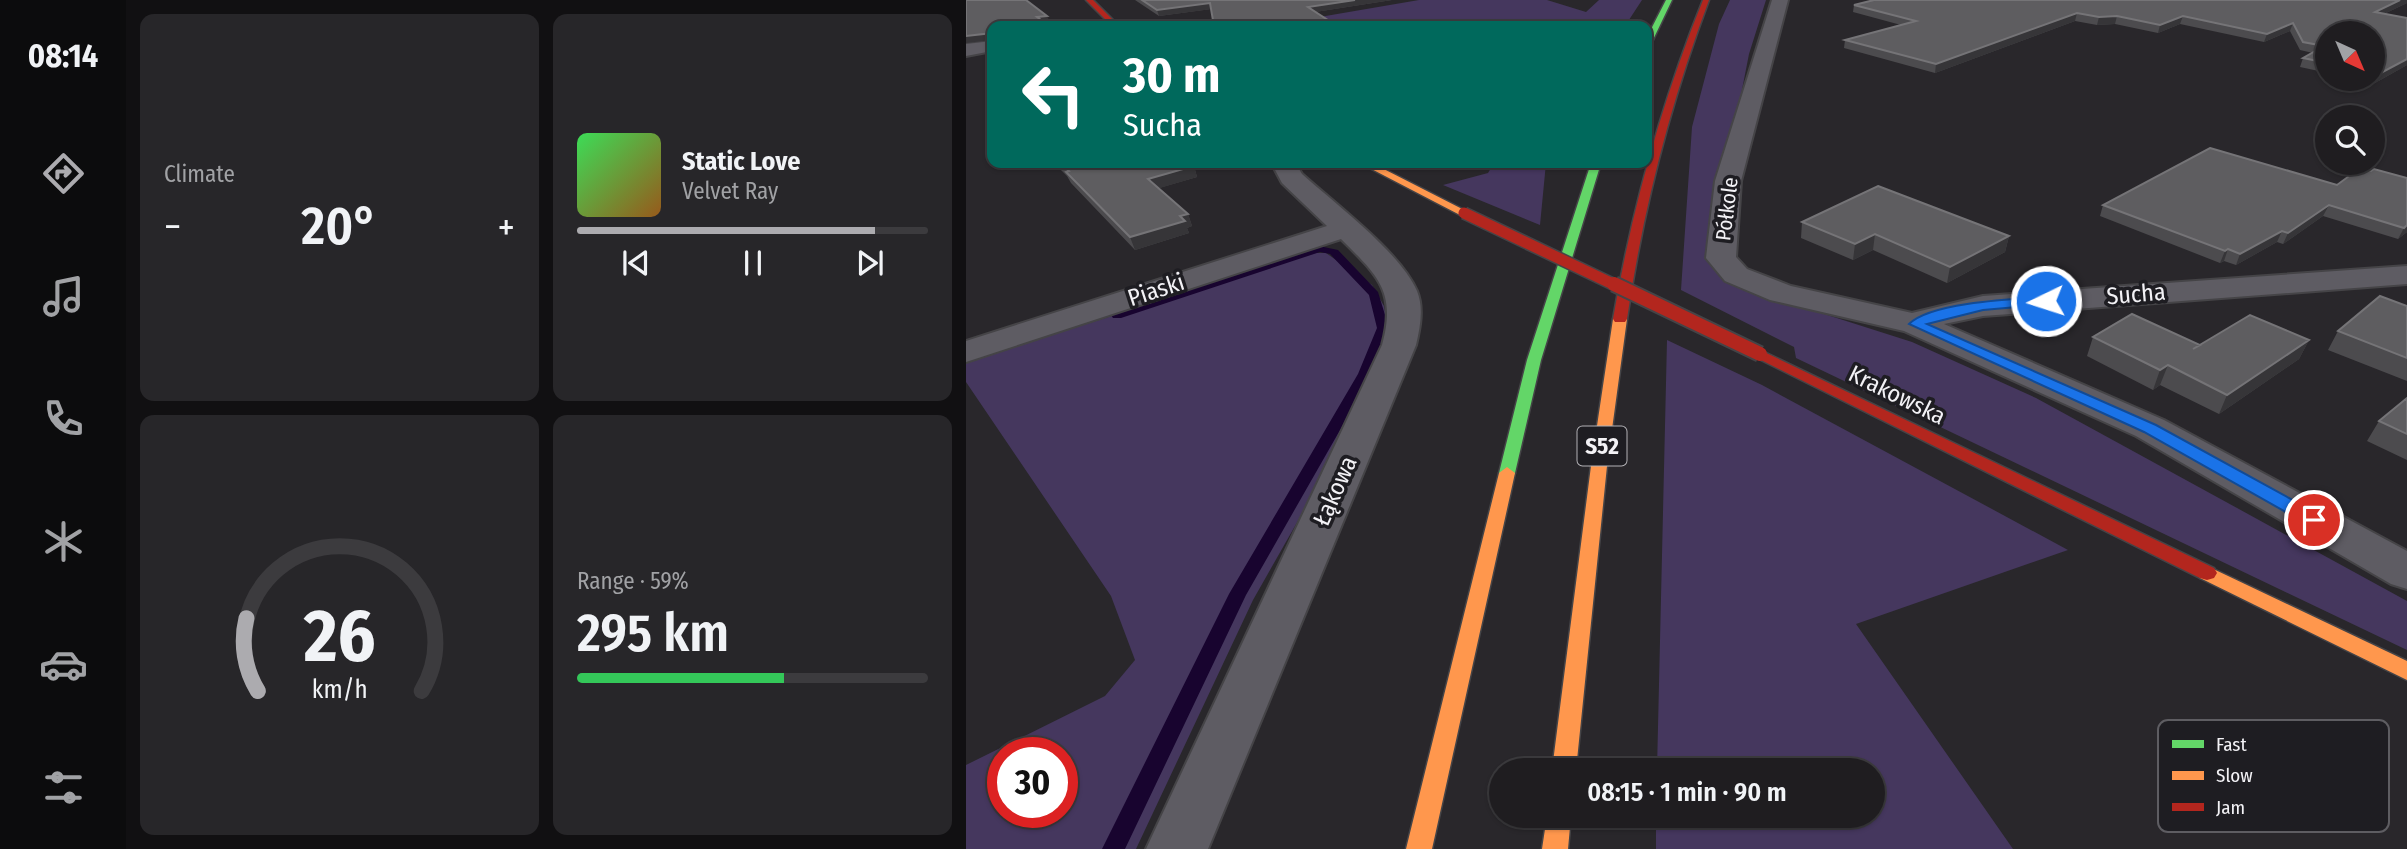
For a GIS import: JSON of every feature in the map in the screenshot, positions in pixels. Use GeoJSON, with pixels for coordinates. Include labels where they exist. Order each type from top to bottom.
{"type":"FeatureCollection","features":[{"type":"Feature","properties":{"kind":"main road"},"geometry":{"type":"LineString","coordinates":[[1089,0],[1110,21]]}},
{"type":"Feature","properties":{"kind":"main road"},"geometry":{"type":"LineString","coordinates":[[1652,34],[1670,0]]}},
{"type":"Feature","properties":{"kind":"main road","name":"S52"},"geometry":{"type":"LineString","coordinates":[[1652,157],[1681,57],[1706,0]]}},
{"type":"Feature","properties":{"kind":"main road","name":"Krakowska"},"geometry":{"type":"LineString","coordinates":[[1375,168],[2407,671]]}},
{"type":"Feature","properties":{"kind":"main road"},"geometry":{"type":"LineString","coordinates":[[1419,849],[1534,360],[1593,168]]}},
{"type":"Feature","properties":{"kind":"main road","name":"S52"},"geometry":{"type":"LineString","coordinates":[[1565,758],[1596,490],[1628,270],[1649,168]]}},
{"type":"Feature","properties":{"kind":"main road"},"geometry":{"type":"LineString","coordinates":[[1555,849],[1558,828]]}},
{"type":"Feature","properties":{"kind":"street","name":"Półkole"},"geometry":{"type":"LineString","coordinates":[[1780,0],[1728,181],[1721,258],[1736,275],[1781,293],[1915,324]]}},
{"type":"Feature","properties":{"kind":"street"},"geometry":{"type":"LineString","coordinates":[[966,50],[987,47]]}},
{"type":"Feature","properties":{"kind":"street","name":"Łąkowa"},"geometry":{"type":"LineString","coordinates":[[1177,849],[1399,345],[1406,315],[1401,288],[1386,268],[1291,178],[1286,168]]}},
{"type":"Feature","properties":{"kind":"street","name":"Piaski"},"geometry":{"type":"LineString","coordinates":[[966,352],[1345,229]]}},
{"type":"Feature","properties":{"kind":"street","name":"Sucha"},"geometry":{"type":"LineString","coordinates":[[1915,324],[1932,317],[1983,306],[2407,275]]}},
{"type":"Feature","properties":{"kind":"street"},"geometry":{"type":"LineString","coordinates":[[1915,324],[2150,428],[2407,572]]}},
{"type":"Feature","properties":{"kind":"shaded area"},"geometry":{"type":"Polygon","coordinates":[[[1419,0],[1547,0],[1586,12],[1599,0],[1642,0],[1628,21],[1296,21],[1419,0]]]}},
{"type":"Feature","properties":{"kind":"shaded area"},"geometry":{"type":"Polygon","coordinates":[[[1730,0],[1766,0],[1749,54],[1708,263],[1730,279],[1774,298],[1912,342],[2036,398],[2407,601],[2407,650],[1796,358],[1794,347],[1681,290],[1692,127],[1719,24],[1730,0]]]}},
{"type":"Feature","properties":{"kind":"shaded area"},"geometry":{"type":"Polygon","coordinates":[[[1491,168],[1546,168],[1540,225],[1443,185],[1488,173],[1491,168]]]}},
{"type":"Feature","properties":{"kind":"shaded area"},"geometry":{"type":"Polygon","coordinates":[[[1311,253],[1326,253],[1372,285],[1384,306],[1390,341],[1345,438],[1253,600],[1136,849],[966,849],[966,765],[987,755],[987,828],[1078,828],[1078,737],[1022,737],[1105,696],[1135,660],[1111,596],[966,382],[966,362],[1311,253]]]}},
{"type":"Feature","properties":{"kind":"shaded area"},"geometry":{"type":"Polygon","coordinates":[[[1667,340],[1762,385],[2068,550],[1856,624],[2013,849],[1656,849],[1656,828],[1885,828],[1885,758],[1657,758],[1667,340]]]}},
{"type":"Feature","properties":{"kind":"building"},"geometry":{"type":"Polygon","coordinates":[[[966,0],[1026,0],[1047,16],[1037,17],[1042,21],[987,21],[987,34],[966,36],[966,0]]]}},
{"type":"Feature","properties":{"kind":"building"},"geometry":{"type":"Polygon","coordinates":[[[1142,0],[1355,0],[1308,7],[1329,21],[1213,21],[1210,3],[1157,10],[1142,0]]]}},
{"type":"Feature","properties":{"kind":"building"},"geometry":{"type":"Polygon","coordinates":[[[1874,0],[2400,0],[2375,12],[2407,18],[2407,59],[2385,71],[2385,21],[2315,21],[2315,44],[2303,42],[2293,23],[2267,34],[2183,16],[2160,25],[2117,16],[2099,17],[2077,13],[1936,64],[1845,40],[1916,21],[1854,5],[1874,0]]]}},
{"type":"Feature","properties":{"kind":"building"},"geometry":{"type":"Polygon","coordinates":[[[2315,51],[2315,60],[2303,58],[2315,51]]]}},
{"type":"Feature","properties":{"kind":"building"},"geometry":{"type":"Polygon","coordinates":[[[2210,148],[2337,185],[2351,175],[2385,175],[2385,172],[2407,178],[2407,225],[2404,228],[2329,205],[2288,233],[2282,231],[2240,254],[2228,249],[2225,251],[2103,205],[2210,148]]]}},
{"type":"Feature","properties":{"kind":"building"},"geometry":{"type":"Polygon","coordinates":[[[1066,168],[1187,168],[1148,179],[1188,214],[1180,216],[1185,221],[1130,237],[1066,172],[1069,171],[1066,168]]]}},
{"type":"Feature","properties":{"kind":"building"},"geometry":{"type":"Polygon","coordinates":[[[1878,186],[2009,236],[1950,267],[1875,234],[1855,244],[1802,222],[1878,186]]]}},
{"type":"Feature","properties":{"kind":"building"},"geometry":{"type":"Polygon","coordinates":[[[2380,296],[2407,306],[2407,358],[2338,331],[2380,296]]]}},
{"type":"Feature","properties":{"kind":"building"},"geometry":{"type":"Polygon","coordinates":[[[2132,314],[2200,345],[2250,315],[2309,340],[2227,395],[2168,365],[2160,370],[2093,337],[2132,314]]]}},
{"type":"Feature","properties":{"kind":"building"},"geometry":{"type":"Polygon","coordinates":[[[2407,398],[2407,434],[2379,421],[2407,398]]]}},
{"type":"Feature","properties":{"kind":"waterway"},"geometry":{"type":"LineString","coordinates":[[1113,849],[1238,594],[1365,374],[1383,328],[1374,294],[1334,252],[1319,249],[1117,315]]}},
{"type":"Feature","properties":{"kind":"traffic: fast"},"geometry":{"type":"LineString","coordinates":[[1652,34],[1669,0]]}},
{"type":"Feature","properties":{"kind":"traffic: fast"},"geometry":{"type":"LineString","coordinates":[[1507,473],[1534,360],[1594,168]]}},
{"type":"Feature","properties":{"kind":"traffic: slow"},"geometry":{"type":"LineString","coordinates":[[1375,168],[1464,213]]}},
{"type":"Feature","properties":{"kind":"traffic: slow"},"geometry":{"type":"LineString","coordinates":[[1565,758],[1599,466],[1620,319]]}},
{"type":"Feature","properties":{"kind":"traffic: slow"},"geometry":{"type":"LineString","coordinates":[[1419,849],[1507,473]]}},
{"type":"Feature","properties":{"kind":"traffic: slow"},"geometry":{"type":"LineString","coordinates":[[2207,573],[2407,671]]}},
{"type":"Feature","properties":{"kind":"traffic: slow"},"geometry":{"type":"LineString","coordinates":[[1555,849],[1558,828]]}},
{"type":"Feature","properties":{"kind":"traffic: jam"},"geometry":{"type":"LineString","coordinates":[[1089,0],[1111,21]]}},
{"type":"Feature","properties":{"kind":"traffic: jam"},"geometry":{"type":"LineString","coordinates":[[1652,161],[1677,78],[1706,0]]}},
{"type":"Feature","properties":{"kind":"traffic: jam"},"geometry":{"type":"LineString","coordinates":[[1620,319],[1634,237],[1650,168]]}},
{"type":"Feature","properties":{"kind":"traffic: jam"},"geometry":{"type":"LineString","coordinates":[[1464,213],[1760,354]]}},
{"type":"Feature","properties":{"kind":"traffic: jam"},"geometry":{"type":"LineString","coordinates":[[1760,354],[2207,573]]}},
{"type":"Feature","properties":{"kind":"route"},"geometry":{"type":"LineString","coordinates":[[2046,301],[1983,306],[1932,317],[1915,324],[2150,428],[2314,520]]}}]}
